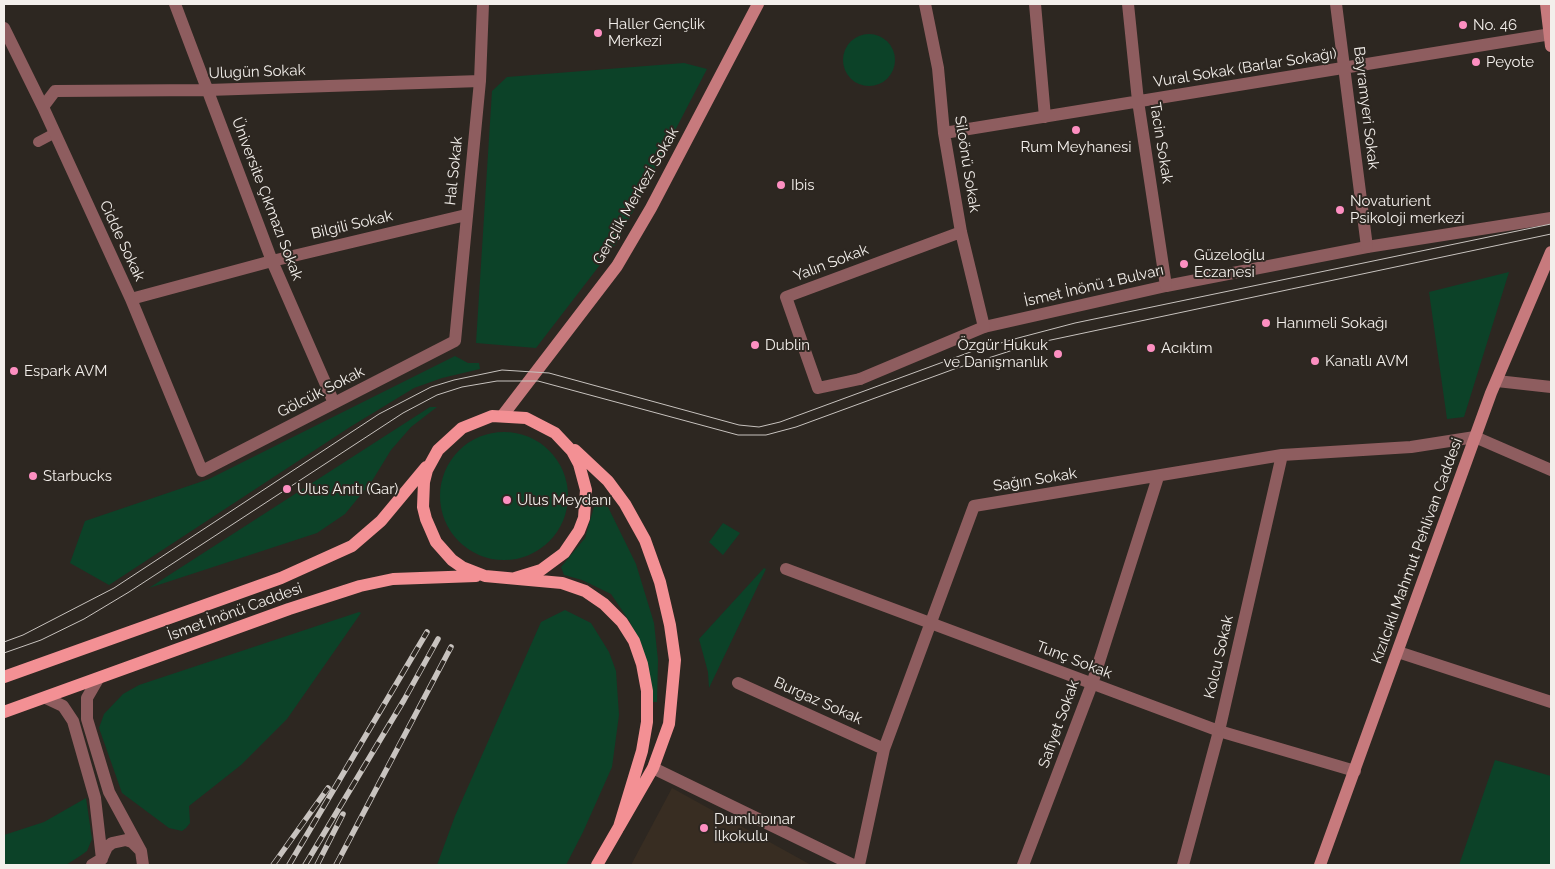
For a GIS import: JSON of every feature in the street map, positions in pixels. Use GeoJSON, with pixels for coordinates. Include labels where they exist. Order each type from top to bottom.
{"type":"FeatureCollection","features":[{"type":"Feature","properties":{"kind":"main road","name":"Gençlik Merkezi Sokak"},"geometry":{"type":"LineString","coordinates":[[503,416],[579,318],[622,258],[651,208],[758,4]]}},
{"type":"Feature","properties":{"kind":"main road"},"geometry":{"type":"LineString","coordinates":[[1546,4],[1551,38]]}},
{"type":"Feature","properties":{"kind":"main road","name":"Kızılcıklı Mahmut Pehlivan Caddesi"},"geometry":{"type":"LineString","coordinates":[[1320,865],[1475,436],[1551,252]]}},
{"type":"Feature","properties":{"kind":"main road"},"geometry":{"type":"LineString","coordinates":[[598,865],[654,768],[669,724],[675,660],[670,625],[660,582],[645,540],[625,504],[598,470],[564,441],[536,422],[503,416],[482,419],[462,428],[445,442],[432,459],[427,470],[423,495],[423,507],[430,531],[436,542],[452,560],[473,573],[485,576],[562,583],[585,591],[604,604],[616,616],[634,641],[647,691],[647,722],[642,751],[619,827]]}},
{"type":"Feature","properties":{"kind":"main road"},"geometry":{"type":"LineString","coordinates":[[515,578],[542,570],[553,562],[572,542],[581,524],[586,504],[584,477],[579,464],[564,441]]}},
{"type":"Feature","properties":{"kind":"main road","name":"İsmet İnönü Caddesi"},"geometry":{"type":"LineString","coordinates":[[4,677],[281,578],[352,546],[382,521],[432,459]]}},
{"type":"Feature","properties":{"kind":"main road","name":"İsmet İnönü Caddesi"},"geometry":{"type":"LineString","coordinates":[[4,712],[290,609],[360,586],[393,579],[485,576]]}},
{"type":"Feature","properties":{"kind":"street","name":"Üniversite Çıkmazı Sokak"},"geometry":{"type":"LineString","coordinates":[[175,4],[272,261],[334,403]]}},
{"type":"Feature","properties":{"kind":"street","name":"Hal Sokak"},"geometry":{"type":"LineString","coordinates":[[455,341],[480,80],[482,4]]}},
{"type":"Feature","properties":{"kind":"street","name":"Siloönü Sokak"},"geometry":{"type":"LineString","coordinates":[[925,4],[938,68],[944,134],[961,232],[984,327]]}},
{"type":"Feature","properties":{"kind":"street"},"geometry":{"type":"LineString","coordinates":[[1035,4],[1046,117]]}},
{"type":"Feature","properties":{"kind":"street","name":"Tacin Sokak"},"geometry":{"type":"LineString","coordinates":[[1128,4],[1138,102],[1166,286]]}},
{"type":"Feature","properties":{"kind":"street","name":"Bayramyeri Sokak"},"geometry":{"type":"LineString","coordinates":[[1336,4],[1368,246]]}},
{"type":"Feature","properties":{"kind":"street","name":"Cidde Sokak"},"geometry":{"type":"LineString","coordinates":[[4,28],[44,107],[131,299],[202,471]]}},
{"type":"Feature","properties":{"kind":"street","name":"Vural Sokak (Barlar Sokağı)"},"geometry":{"type":"LineString","coordinates":[[944,134],[1344,69],[1551,38]]}},
{"type":"Feature","properties":{"kind":"street","name":"Ulugün Sokak"},"geometry":{"type":"LineString","coordinates":[[44,107],[55,90],[208,90],[480,80]]}},
{"type":"Feature","properties":{"kind":"street","name":"Bilgili Sokak"},"geometry":{"type":"LineString","coordinates":[[131,299],[272,261],[466,215]]}},
{"type":"Feature","properties":{"kind":"street","name":"İsmet İnönü 1 Bulvarı"},"geometry":{"type":"LineString","coordinates":[[860,379],[984,327],[1166,286],[1368,246],[1551,218]]}},
{"type":"Feature","properties":{"kind":"street","name":"Yalın Sokak"},"geometry":{"type":"LineString","coordinates":[[860,379],[818,388],[786,297],[961,232]]}},
{"type":"Feature","properties":{"kind":"street","name":"Gölcük Sokak"},"geometry":{"type":"LineString","coordinates":[[202,471],[455,341]]}},
{"type":"Feature","properties":{"kind":"street"},"geometry":{"type":"LineString","coordinates":[[1497,381],[1551,387]]}},
{"type":"Feature","properties":{"kind":"street"},"geometry":{"type":"LineString","coordinates":[[1475,436],[1551,470]]}},
{"type":"Feature","properties":{"kind":"street","name":"Sağın Sokak"},"geometry":{"type":"LineString","coordinates":[[859,865],[884,749],[974,506],[1282,455],[1411,448],[1475,436]]}},
{"type":"Feature","properties":{"kind":"street","name":"Kolcu Sokak"},"geometry":{"type":"LineString","coordinates":[[1183,865],[1219,731],[1282,455]]}},
{"type":"Feature","properties":{"kind":"street","name":"Safiyet Sokak"},"geometry":{"type":"LineString","coordinates":[[1024,865],[1092,684],[1158,477]]}},
{"type":"Feature","properties":{"kind":"street","name":"Tunç Sokak"},"geometry":{"type":"LineString","coordinates":[[786,569],[1219,731],[1355,771]]}},
{"type":"Feature","properties":{"kind":"street"},"geometry":{"type":"LineString","coordinates":[[1398,652],[1551,702]]}},
{"type":"Feature","properties":{"kind":"street"},"geometry":{"type":"LineString","coordinates":[[98,679],[87,698],[87,719],[109,792],[142,851],[144,865]]}},
{"type":"Feature","properties":{"kind":"street","name":"Burgaz Sokak"},"geometry":{"type":"LineString","coordinates":[[738,683],[884,749]]}},
{"type":"Feature","properties":{"kind":"street"},"geometry":{"type":"LineString","coordinates":[[46,698],[63,706],[73,721],[96,798],[99,863]]}},
{"type":"Feature","properties":{"kind":"street"},"geometry":{"type":"LineString","coordinates":[[654,768],[853,865]]}},
{"type":"Feature","properties":{"kind":"street"},"geometry":{"type":"LineString","coordinates":[[99,863],[107,847],[119,840],[132,842],[142,851]]}},
{"type":"Feature","properties":{"kind":"lane"},"geometry":{"type":"LineString","coordinates":[[38,142],[55,133]]}},
{"type":"Feature","properties":{"kind":"shaded area","name":"Dumlupınar İlkokulu"},"geometry":{"type":"Polygon","coordinates":[[[672,788],[811,865],[631,865],[672,788]]]}},
{"type":"Feature","properties":{"kind":"green space"},"geometry":{"type":"Polygon","coordinates":[[[869,34],[883,38],[891,46],[895,60],[891,74],[883,82],[869,86],[855,82],[847,74],[843,60],[847,46],[855,38],[869,34]]]}},
{"type":"Feature","properties":{"kind":"green space"},"geometry":{"type":"Polygon","coordinates":[[[684,63],[707,69],[616,244],[536,348],[476,343],[492,91],[507,77],[684,63]]]}},
{"type":"Feature","properties":{"kind":"green space"},"geometry":{"type":"Polygon","coordinates":[[[1509,272],[1464,417],[1447,419],[1429,292],[1509,272]]]}},
{"type":"Feature","properties":{"kind":"green space"},"geometry":{"type":"Polygon","coordinates":[[[455,356],[468,363],[479,363],[480,369],[442,378],[414,388],[350,427],[109,585],[70,563],[85,521],[209,479],[455,356]]]}},
{"type":"Feature","properties":{"kind":"green space"},"geometry":{"type":"Polygon","coordinates":[[[430,407],[437,407],[411,427],[391,450],[372,481],[345,514],[317,533],[149,588],[430,407]]]}},
{"type":"Feature","properties":{"kind":"green space"},"geometry":{"type":"Polygon","coordinates":[[[504,432],[528,437],[540,443],[549,451],[557,460],[563,472],[568,496],[563,520],[557,532],[549,541],[540,549],[528,555],[504,560],[480,555],[468,549],[459,541],[451,532],[445,520],[440,496],[445,472],[451,460],[459,451],[468,443],[480,437],[504,432]]]}},
{"type":"Feature","properties":{"kind":"green space"},"geometry":{"type":"Polygon","coordinates":[[[607,505],[636,564],[654,623],[658,660],[657,702],[652,702],[645,661],[630,622],[611,594],[582,580],[564,575],[561,567],[585,538],[594,507],[607,505]]]}},
{"type":"Feature","properties":{"kind":"green space"},"geometry":{"type":"Polygon","coordinates":[[[723,523],[740,533],[723,555],[709,542],[723,523]]]}},
{"type":"Feature","properties":{"kind":"green space"},"geometry":{"type":"Polygon","coordinates":[[[764,568],[766,569],[709,688],[708,672],[699,639],[764,568]]]}},
{"type":"Feature","properties":{"kind":"green space"},"geometry":{"type":"Polygon","coordinates":[[[565,610],[591,623],[609,652],[616,671],[619,715],[612,767],[583,832],[566,865],[437,865],[455,816],[541,622],[565,610]]]}},
{"type":"Feature","properties":{"kind":"green space"},"geometry":{"type":"Polygon","coordinates":[[[359,612],[361,613],[287,719],[241,765],[189,806],[190,823],[186,828],[182,831],[169,828],[122,793],[99,728],[104,714],[123,694],[139,685],[359,612]]]}},
{"type":"Feature","properties":{"kind":"green space"},"geometry":{"type":"Polygon","coordinates":[[[1495,760],[1551,776],[1551,865],[1459,865],[1495,760]]]}},
{"type":"Feature","properties":{"kind":"green space"},"geometry":{"type":"Polygon","coordinates":[[[86,798],[92,839],[87,851],[66,865],[4,865],[4,835],[44,822],[86,798]]]}},
{"type":"Feature","properties":{"kind":"tram line"},"geometry":{"type":"LineString","coordinates":[[4,642],[23,635],[114,588],[379,414],[431,387],[454,380],[502,370],[549,373],[739,425],[759,427],[780,422],[973,351],[1075,323],[1551,224]]}},
{"type":"Feature","properties":{"kind":"tram line"},"geometry":{"type":"LineString","coordinates":[[4,653],[41,640],[84,619],[129,592],[403,413],[437,395],[462,387],[497,381],[538,381],[738,435],[766,435],[796,427],[957,368],[1032,344],[1551,234]]}},
{"type":"Feature","properties":{"kind":"railway"},"geometry":{"type":"LineString","coordinates":[[289,865],[427,632]]}},
{"type":"Feature","properties":{"kind":"railway"},"geometry":{"type":"LineString","coordinates":[[305,865],[404,700],[438,639]]}},
{"type":"Feature","properties":{"kind":"railway"},"geometry":{"type":"LineString","coordinates":[[336,865],[451,647]]}},
{"type":"Feature","properties":{"kind":"railway"},"geometry":{"type":"LineString","coordinates":[[273,865],[328,788]]}},
{"type":"Feature","properties":{"kind":"railway"},"geometry":{"type":"LineString","coordinates":[[317,865],[343,814]]}},
{"type":"Feature","properties":{"kind":"place","name":"No. 46"},"geometry":{"type":"Point","coordinates":[1463,25]}},
{"type":"Feature","properties":{"kind":"place","name":"Haller Gençlik Merkezi"},"geometry":{"type":"Point","coordinates":[598,33]}},
{"type":"Feature","properties":{"kind":"place","name":"Peyote"},"geometry":{"type":"Point","coordinates":[1476,62]}},
{"type":"Feature","properties":{"kind":"place","name":"Rum Meyhanesi"},"geometry":{"type":"Point","coordinates":[1076,130]}},
{"type":"Feature","properties":{"kind":"place","name":"Ibis"},"geometry":{"type":"Point","coordinates":[781,185]}},
{"type":"Feature","properties":{"kind":"place","name":"Novaturient Psikoloji merkezi"},"geometry":{"type":"Point","coordinates":[1340,210]}},
{"type":"Feature","properties":{"kind":"place","name":"Güzeloğlu Eczanesi"},"geometry":{"type":"Point","coordinates":[1184,264]}},
{"type":"Feature","properties":{"kind":"place","name":"Hanımeli Sokağı"},"geometry":{"type":"Point","coordinates":[1266,323]}},
{"type":"Feature","properties":{"kind":"place","name":"Dublin"},"geometry":{"type":"Point","coordinates":[755,345]}},
{"type":"Feature","properties":{"kind":"place","name":"Acıktım"},"geometry":{"type":"Point","coordinates":[1151,348]}},
{"type":"Feature","properties":{"kind":"place","name":"Özgür Hukuk ve Danışmanlık"},"geometry":{"type":"Point","coordinates":[1058,354]}},
{"type":"Feature","properties":{"kind":"place","name":"Kanatlı AVM"},"geometry":{"type":"Point","coordinates":[1315,361]}},
{"type":"Feature","properties":{"kind":"place","name":"Espark AVM"},"geometry":{"type":"Point","coordinates":[14,371]}},
{"type":"Feature","properties":{"kind":"place","name":"Starbucks"},"geometry":{"type":"Point","coordinates":[33,476]}},
{"type":"Feature","properties":{"kind":"place","name":"Ulus Anıtı (Gar)"},"geometry":{"type":"Point","coordinates":[287,489]}},
{"type":"Feature","properties":{"kind":"place","name":"Ulus Meydanı"},"geometry":{"type":"Point","coordinates":[507,500]}},
{"type":"Feature","properties":{"kind":"place","name":"Dumlupınar İlkokulu"},"geometry":{"type":"Point","coordinates":[704,828]}}]}
